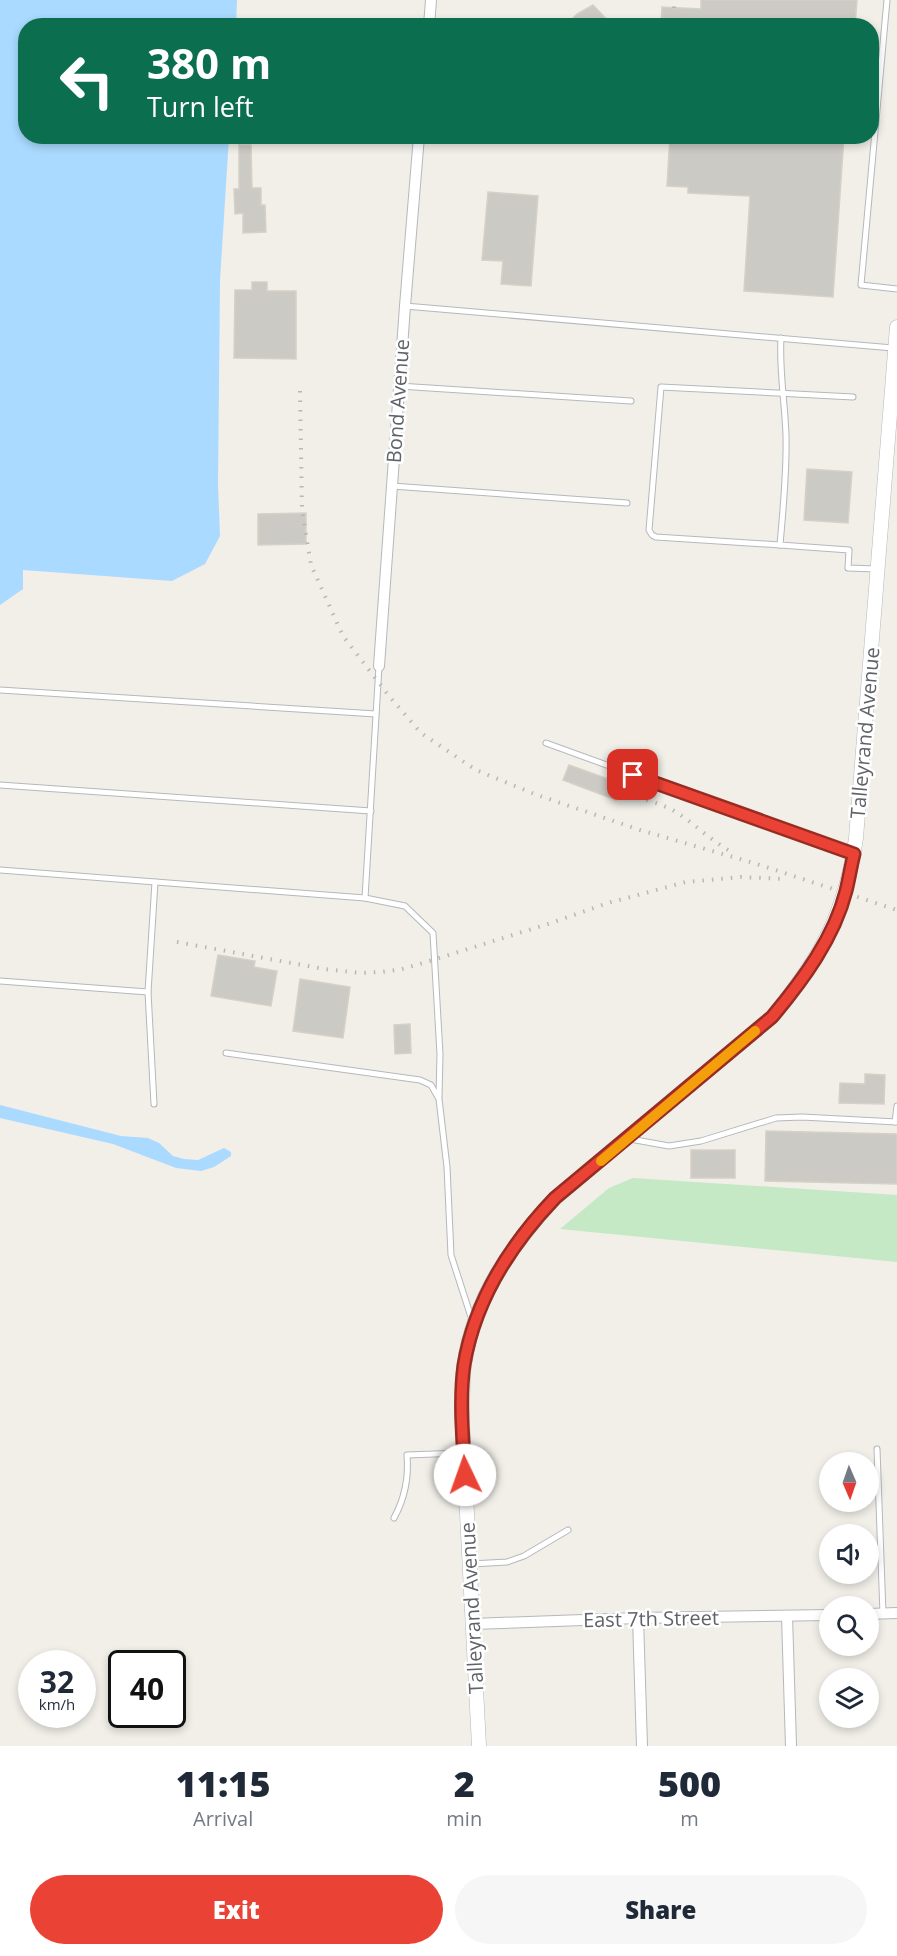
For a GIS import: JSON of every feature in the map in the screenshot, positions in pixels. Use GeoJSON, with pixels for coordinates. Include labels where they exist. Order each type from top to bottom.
{"type":"FeatureCollection","features":[{"type":"Feature","properties":{"kind":"street"},"geometry":{"type":"LineString","coordinates":[[430,18],[431,0]]}},
{"type":"Feature","properties":{"kind":"street","name":"Bond Avenue"},"geometry":{"type":"LineString","coordinates":[[379,666],[419,144]]}},
{"type":"Feature","properties":{"kind":"street","name":"Talleyrand Avenue"},"geometry":{"type":"LineString","coordinates":[[479,1746],[462,1417],[464,1365],[474,1324],[485,1294],[504,1260],[528,1227],[555,1198],[772,1017],[796,987],[832,928],[846,892],[854,854],[878,569],[892,453],[897,327]]}},
{"type":"Feature","properties":{"kind":"street"},"geometry":{"type":"LineString","coordinates":[[879,1614],[897,1613]]}},
{"type":"Feature","properties":{"kind":"street","name":"East 7th Street"},"geometry":{"type":"LineString","coordinates":[[472,1624],[638,1618],[819,1615]]}},
{"type":"Feature","properties":{"kind":"street"},"geometry":{"type":"LineString","coordinates":[[786,1616],[791,1746]]}},
{"type":"Feature","properties":{"kind":"street"},"geometry":{"type":"LineString","coordinates":[[638,1618],[642,1746]]}},
{"type":"Feature","properties":{"kind":"lane"},"geometry":{"type":"LineString","coordinates":[[879,88],[887,0]]}},
{"type":"Feature","properties":{"kind":"lane"},"geometry":{"type":"LineString","coordinates":[[874,144],[861,285],[897,289]]}},
{"type":"Feature","properties":{"kind":"lane"},"geometry":{"type":"LineString","coordinates":[[405,306],[895,348]]}},
{"type":"Feature","properties":{"kind":"lane"},"geometry":{"type":"LineString","coordinates":[[780,545],[786,470],[781,339]]}},
{"type":"Feature","properties":{"kind":"lane"},"geometry":{"type":"LineString","coordinates":[[399,386],[631,401]]}},
{"type":"Feature","properties":{"kind":"lane"},"geometry":{"type":"LineString","coordinates":[[853,397],[662,387],[649,530],[656,537],[849,550],[848,568],[878,569]]}},
{"type":"Feature","properties":{"kind":"lane"},"geometry":{"type":"LineString","coordinates":[[392,486],[627,503]]}},
{"type":"Feature","properties":{"kind":"lane"},"geometry":{"type":"LineString","coordinates":[[365,898],[379,666]]}},
{"type":"Feature","properties":{"kind":"lane"},"geometry":{"type":"LineString","coordinates":[[0,690],[376,714]]}},
{"type":"Feature","properties":{"kind":"lane"},"geometry":{"type":"LineString","coordinates":[[546,743],[854,854]]}},
{"type":"Feature","properties":{"kind":"lane"},"geometry":{"type":"LineString","coordinates":[[0,785],[370,810]]}},
{"type":"Feature","properties":{"kind":"lane"},"geometry":{"type":"LineString","coordinates":[[0,870],[365,898],[405,906],[433,933],[440,1054],[439,1099],[447,1167],[452,1255],[474,1324]]}},
{"type":"Feature","properties":{"kind":"lane"},"geometry":{"type":"LineString","coordinates":[[154,1104],[148,992],[155,882]]}},
{"type":"Feature","properties":{"kind":"lane"},"geometry":{"type":"LineString","coordinates":[[0,981],[148,992]]}},
{"type":"Feature","properties":{"kind":"lane"},"geometry":{"type":"LineString","coordinates":[[226,1053],[420,1080],[431,1085],[439,1099]]}},
{"type":"Feature","properties":{"kind":"lane"},"geometry":{"type":"LineString","coordinates":[[628,1139],[669,1146],[701,1141],[777,1118],[802,1117],[896,1122],[897,1106]]}},
{"type":"Feature","properties":{"kind":"lane"},"geometry":{"type":"LineString","coordinates":[[877,1449],[884,1614]]}},
{"type":"Feature","properties":{"kind":"lane"},"geometry":{"type":"LineString","coordinates":[[394,1518],[402,1504],[405,1491],[407,1455],[464,1452]]}},
{"type":"Feature","properties":{"kind":"lane"},"geometry":{"type":"LineString","coordinates":[[469,1564],[507,1562],[524,1556],[568,1530]]}},
{"type":"Feature","properties":{"kind":"green space"},"geometry":{"type":"Polygon","coordinates":[[[633,1178],[897,1195],[897,1262],[560,1229],[609,1188],[633,1178]]]}},
{"type":"Feature","properties":{"kind":"water"},"geometry":{"type":"Polygon","coordinates":[[[0,0],[237,0],[236,18],[18,18],[18,144],[229,144],[220,280],[218,484],[220,536],[205,564],[172,581],[23,570],[23,589],[0,605],[0,0]]]}},
{"type":"Feature","properties":{"kind":"water"},"geometry":{"type":"Polygon","coordinates":[[[0,1105],[121,1136],[148,1138],[159,1143],[173,1156],[184,1159],[198,1160],[224,1148],[231,1152],[231,1156],[214,1167],[201,1171],[176,1168],[113,1144],[0,1118],[0,1105]]]}},
{"type":"Feature","properties":{"kind":"building"},"geometry":{"type":"Polygon","coordinates":[[[701,0],[857,0],[856,18],[661,18],[662,7],[701,9],[701,0]]]}},
{"type":"Feature","properties":{"kind":"building"},"geometry":{"type":"Polygon","coordinates":[[[593,5],[605,18],[573,18],[593,5]]]}},
{"type":"Feature","properties":{"kind":"building"},"geometry":{"type":"Polygon","coordinates":[[[670,144],[843,144],[833,297],[744,291],[750,196],[688,193],[688,187],[667,186],[670,144]]]}},
{"type":"Feature","properties":{"kind":"building"},"geometry":{"type":"Polygon","coordinates":[[[239,145],[251,145],[252,188],[261,188],[261,205],[265,205],[266,232],[243,233],[243,213],[235,214],[234,189],[239,189],[239,145]]]}},
{"type":"Feature","properties":{"kind":"building"},"geometry":{"type":"Polygon","coordinates":[[[488,192],[538,196],[531,286],[501,284],[503,261],[482,260],[488,192]]]}},
{"type":"Feature","properties":{"kind":"building"},"geometry":{"type":"Polygon","coordinates":[[[252,282],[267,282],[267,291],[296,291],[296,359],[234,358],[235,290],[252,290],[252,282]]]}},
{"type":"Feature","properties":{"kind":"building"},"geometry":{"type":"Polygon","coordinates":[[[807,469],[852,472],[848,523],[804,520],[807,469]]]}},
{"type":"Feature","properties":{"kind":"building"},"geometry":{"type":"Polygon","coordinates":[[[306,513],[306,544],[258,545],[258,514],[306,513]]]}},
{"type":"Feature","properties":{"kind":"building"},"geometry":{"type":"Polygon","coordinates":[[[569,765],[622,784],[616,800],[563,780],[569,765]]]}},
{"type":"Feature","properties":{"kind":"building"},"geometry":{"type":"Polygon","coordinates":[[[218,955],[255,961],[254,967],[277,971],[271,1006],[211,996],[218,955]]]}},
{"type":"Feature","properties":{"kind":"building"},"geometry":{"type":"Polygon","coordinates":[[[300,979],[350,987],[343,1038],[293,1031],[300,979]]]}},
{"type":"Feature","properties":{"kind":"building"},"geometry":{"type":"Polygon","coordinates":[[[410,1024],[411,1053],[395,1054],[394,1025],[410,1024]]]}},
{"type":"Feature","properties":{"kind":"building"},"geometry":{"type":"Polygon","coordinates":[[[865,1074],[885,1075],[884,1104],[839,1103],[840,1083],[865,1084],[865,1074]]]}},
{"type":"Feature","properties":{"kind":"building"},"geometry":{"type":"Polygon","coordinates":[[[766,1131],[897,1134],[897,1184],[765,1181],[766,1131]]]}},
{"type":"Feature","properties":{"kind":"building"},"geometry":{"type":"Polygon","coordinates":[[[691,1150],[735,1150],[735,1178],[691,1178],[691,1150]]]}},
{"type":"Feature","properties":{"kind":"railway"},"geometry":{"type":"LineString","coordinates":[[674,0],[674,8]]}},
{"type":"Feature","properties":{"kind":"railway"},"geometry":{"type":"LineString","coordinates":[[300,391],[302,510],[311,565],[343,636],[421,733],[476,770],[537,795],[640,830],[757,864],[897,910]]}},
{"type":"Feature","properties":{"kind":"railway"},"geometry":{"type":"LineString","coordinates":[[619,792],[669,809],[730,851]]}},
{"type":"Feature","properties":{"kind":"railway"},"geometry":{"type":"LineString","coordinates":[[177,942],[324,969],[360,973],[382,972],[423,963],[608,903],[686,882],[741,877],[786,879]]}},
{"type":"Feature","properties":{"kind":"slow traffic"},"geometry":{"type":"LineString","coordinates":[[601,1161],[755,1031]]}},
{"type":"Feature","properties":{"kind":"route"},"geometry":{"type":"LineString","coordinates":[[465,1475],[462,1417],[464,1365],[474,1324],[485,1294],[504,1260],[528,1227],[555,1198],[772,1017],[796,987],[821,949],[846,892],[854,854],[633,775]]}}]}
